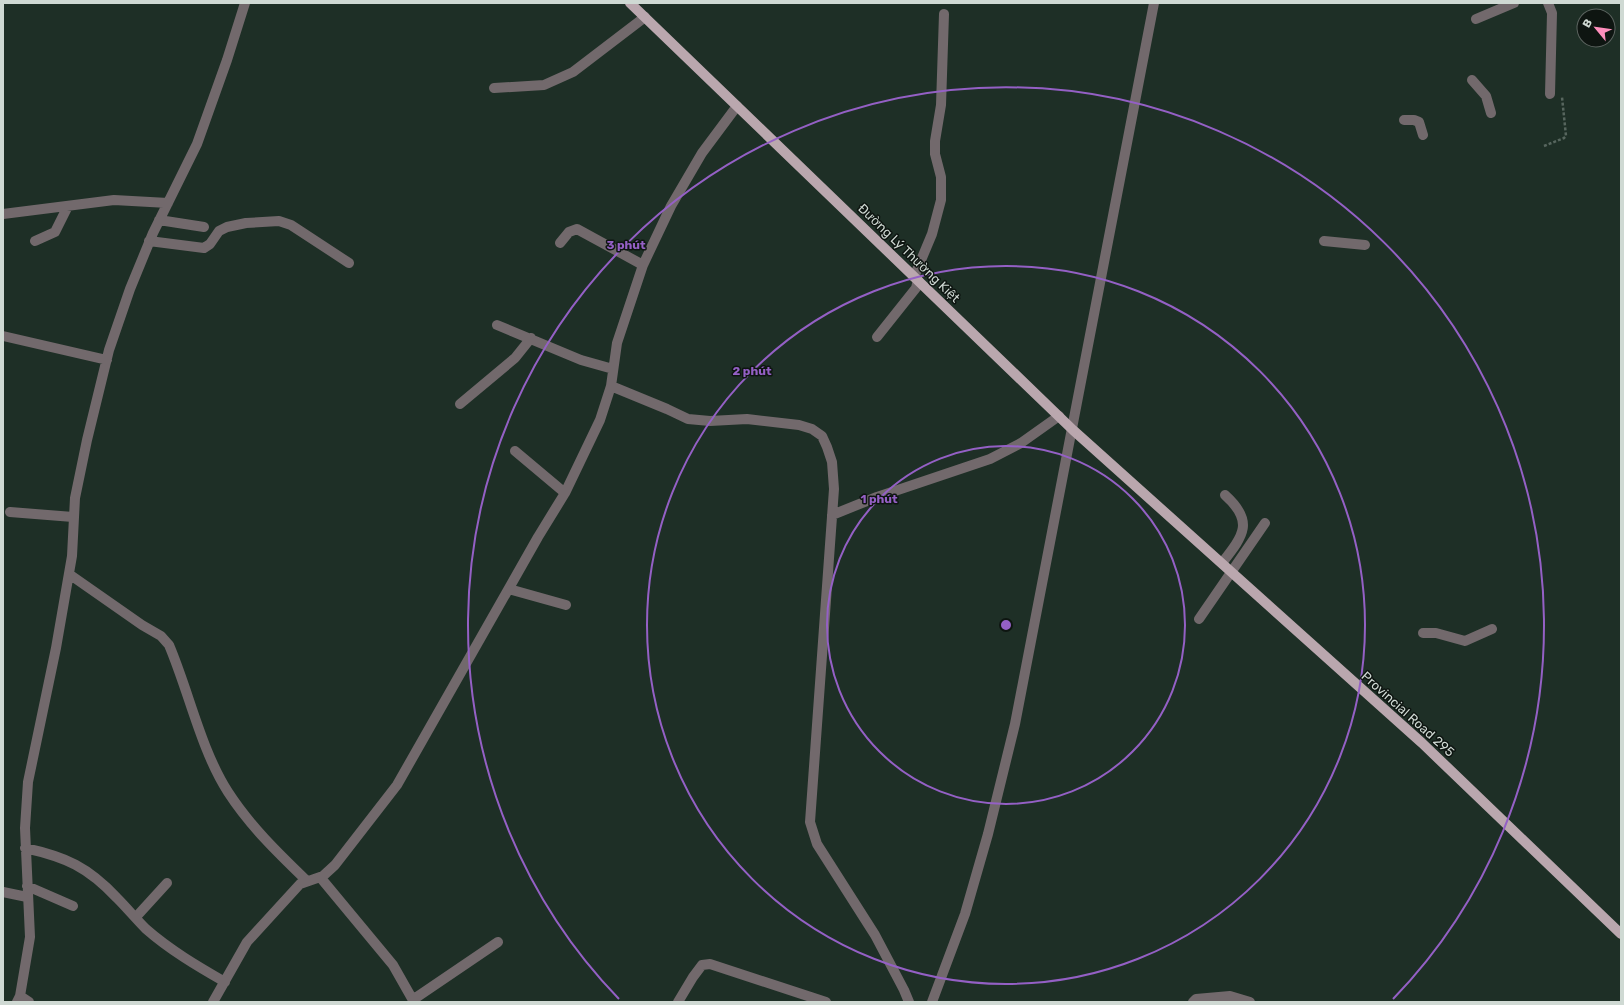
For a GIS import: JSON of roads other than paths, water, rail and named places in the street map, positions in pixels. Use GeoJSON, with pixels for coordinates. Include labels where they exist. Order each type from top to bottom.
{"type":"FeatureCollection","features":[{"type":"Feature","properties":{"kind":"main road","name":"Đường Lý Thường Kiệt"},"geometry":{"type":"LineString","coordinates":[[630,3],[1073,430],[1172,519]]}},
{"type":"Feature","properties":{"kind":"main road","name":"Provincial Road 295"},"geometry":{"type":"LineString","coordinates":[[1172,519],[1422,742],[1621,934]]}},
{"type":"Feature","properties":{"kind":"street"},"geometry":{"type":"LineString","coordinates":[[29,1002],[18,999],[30,937],[25,848],[28,782],[56,648],[69,574],[72,556],[73,517],[87,440],[107,360],[130,290],[149,241],[197,144],[227,60],[245,3]]}},
{"type":"Feature","properties":{"kind":"street"},"geometry":{"type":"LineString","coordinates":[[932,1002],[965,914],[1002,776],[1016,717],[1073,430],[1154,3]]}},
{"type":"Feature","properties":{"kind":"street"},"geometry":{"type":"LineString","coordinates":[[1476,19],[1514,3]]}},
{"type":"Feature","properties":{"kind":"street"},"geometry":{"type":"LineString","coordinates":[[1548,3],[1552,13],[1550,94]]}},
{"type":"Feature","properties":{"kind":"street"},"geometry":{"type":"LineString","coordinates":[[877,337],[916,288],[916,279],[932,234],[941,200],[941,177],[935,154],[935,141],[941,105],[944,14]]}},
{"type":"Feature","properties":{"kind":"street"},"geometry":{"type":"LineString","coordinates":[[494,88],[544,85],[573,72],[645,17]]}},
{"type":"Feature","properties":{"kind":"street"},"geometry":{"type":"LineString","coordinates":[[1472,80],[1486,96],[1491,112]]}},
{"type":"Feature","properties":{"kind":"street"},"geometry":{"type":"LineString","coordinates":[[214,1002],[247,942],[300,884],[320,877],[336,865],[397,785],[508,589],[565,493],[600,420],[611,386],[617,343],[642,265],[671,206],[702,153],[737,106]]}},
{"type":"Feature","properties":{"kind":"street"},"geometry":{"type":"LineString","coordinates":[[1404,120],[1414,120],[1419,122],[1423,135]]}},
{"type":"Feature","properties":{"kind":"street"},"geometry":{"type":"LineString","coordinates":[[3,214],[114,200],[168,203]]}},
{"type":"Feature","properties":{"kind":"street"},"geometry":{"type":"LineString","coordinates":[[35,241],[55,232],[68,206]]}},
{"type":"Feature","properties":{"kind":"street"},"geometry":{"type":"LineString","coordinates":[[159,220],[204,227]]}},
{"type":"Feature","properties":{"kind":"street"},"geometry":{"type":"LineString","coordinates":[[149,241],[204,248],[210,244],[219,231],[227,227],[246,223],[279,221],[291,225],[349,263]]}},
{"type":"Feature","properties":{"kind":"street"},"geometry":{"type":"LineString","coordinates":[[560,243],[569,232],[578,229],[642,265]]}},
{"type":"Feature","properties":{"kind":"street"},"geometry":{"type":"LineString","coordinates":[[1324,241],[1365,245]]}},
{"type":"Feature","properties":{"kind":"street"},"geometry":{"type":"LineString","coordinates":[[497,325],[581,360],[613,370]]}},
{"type":"Feature","properties":{"kind":"street"},"geometry":{"type":"LineString","coordinates":[[3,336],[107,360]]}},
{"type":"Feature","properties":{"kind":"street"},"geometry":{"type":"LineString","coordinates":[[460,404],[515,358],[530,338]]}},
{"type":"Feature","properties":{"kind":"street"},"geometry":{"type":"LineString","coordinates":[[611,386],[688,419],[710,421],[747,419],[799,425],[812,429],[822,436],[832,462],[834,489],[810,822],[817,844],[875,935],[909,1002]]}},
{"type":"Feature","properties":{"kind":"street"},"geometry":{"type":"LineString","coordinates":[[832,515],[885,494],[990,459],[1021,443],[1059,416]]}},
{"type":"Feature","properties":{"kind":"street"},"geometry":{"type":"LineString","coordinates":[[516,451],[565,493]]}},
{"type":"Feature","properties":{"kind":"street"},"geometry":{"type":"LineString","coordinates":[[1222,563],[1238,542],[1244,522],[1242,514],[1235,504],[1225,495]]}},
{"type":"Feature","properties":{"kind":"street"},"geometry":{"type":"LineString","coordinates":[[10,512],[73,517]]}},
{"type":"Feature","properties":{"kind":"street"},"geometry":{"type":"LineString","coordinates":[[1199,619],[1265,523]]}},
{"type":"Feature","properties":{"kind":"street"},"geometry":{"type":"LineString","coordinates":[[69,574],[142,625],[161,636],[169,645],[211,760],[228,791],[248,821],[266,842],[307,881]]}},
{"type":"Feature","properties":{"kind":"street"},"geometry":{"type":"LineString","coordinates":[[508,589],[566,605]]}},
{"type":"Feature","properties":{"kind":"street"},"geometry":{"type":"LineString","coordinates":[[1423,633],[1436,633],[1465,641],[1492,629]]}},
{"type":"Feature","properties":{"kind":"street"},"geometry":{"type":"LineString","coordinates":[[25,848],[54,854],[73,862],[116,896],[136,917],[170,948],[225,982]]}},
{"type":"Feature","properties":{"kind":"street"},"geometry":{"type":"LineString","coordinates":[[320,877],[393,965],[414,1001],[498,942]]}},
{"type":"Feature","properties":{"kind":"street"},"geometry":{"type":"LineString","coordinates":[[136,917],[167,883]]}},
{"type":"Feature","properties":{"kind":"street"},"geometry":{"type":"LineString","coordinates":[[27,886],[73,906]]}},
{"type":"Feature","properties":{"kind":"street"},"geometry":{"type":"LineString","coordinates":[[3,892],[27,897]]}},
{"type":"Feature","properties":{"kind":"street"},"geometry":{"type":"LineString","coordinates":[[678,1002],[692,977],[702,965],[710,964],[826,1002]]}},
{"type":"Feature","properties":{"kind":"street"},"geometry":{"type":"LineString","coordinates":[[1193,1002],[1196,999],[1230,996],[1250,1002]]}}]}
